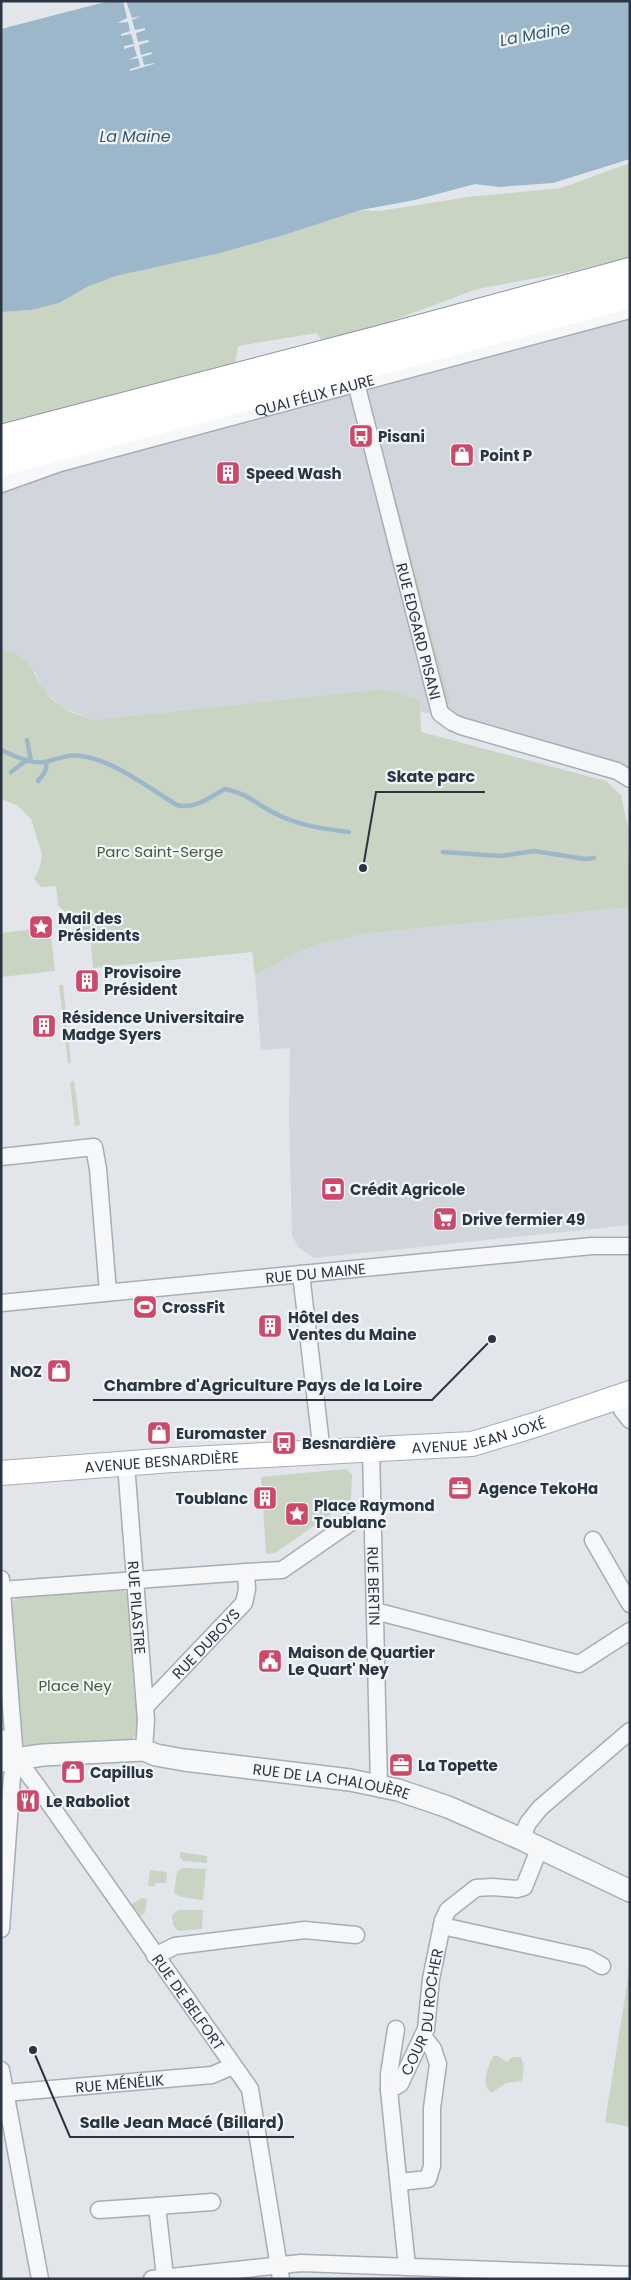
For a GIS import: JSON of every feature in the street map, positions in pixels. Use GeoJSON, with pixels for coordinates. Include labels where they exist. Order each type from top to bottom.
{"type":"FeatureCollection","features":[{"type":"Feature","properties":{"kind":"highway"},"geometry":{"type":"LineString","coordinates":[[1,439],[630,272]]}},
{"type":"Feature","properties":{"kind":"highway","name":"QUAI FÉLIX FAURE"},"geometry":{"type":"LineString","coordinates":[[1,462],[630,294]]}},
{"type":"Feature","properties":{"kind":"main road","name":"AVENUE JEAN JOXÉ"},"geometry":{"type":"LineString","coordinates":[[322,1453],[472,1444],[624,1395]]}},
{"type":"Feature","properties":{"kind":"main road","name":"AVENUE BESNARDIÈRE"},"geometry":{"type":"LineString","coordinates":[[1,1474],[126,1464],[322,1453]]}},
{"type":"Feature","properties":{"kind":"street","name":"QUAI FÉLIX FAURE"},"geometry":{"type":"LineString","coordinates":[[1,484],[60,463],[630,310]]}},
{"type":"Feature","properties":{"kind":"street","name":"RUE EDGARD PISANI"},"geometry":{"type":"LineString","coordinates":[[356,383],[440,713],[452,722],[462,726],[617,771],[630,779]]}},
{"type":"Feature","properties":{"kind":"street"},"geometry":{"type":"LineString","coordinates":[[1,1157],[94,1147],[98,1169],[108,1292]]}},
{"type":"Feature","properties":{"kind":"street","name":"RUE DU MAINE"},"geometry":{"type":"LineString","coordinates":[[1,1303],[592,1246],[630,1246]]}},
{"type":"Feature","properties":{"kind":"street"},"geometry":{"type":"LineString","coordinates":[[301,1274],[322,1453]]}},
{"type":"Feature","properties":{"kind":"street"},"geometry":{"type":"LineString","coordinates":[[624,1395],[622,1410],[630,1420]]}},
{"type":"Feature","properties":{"kind":"street"},"geometry":{"type":"LineString","coordinates":[[1,1929],[12,1777],[8,1760],[2,1586],[135,1580],[282,1570],[373,1507],[371,1450]]}},
{"type":"Feature","properties":{"kind":"street","name":"RUE PILASTRE"},"geometry":{"type":"LineString","coordinates":[[126,1464],[145,1707],[146,1738],[144,1750]]}},
{"type":"Feature","properties":{"kind":"street","name":"RUE BERTIN"},"geometry":{"type":"LineString","coordinates":[[373,1507],[379,1785]]}},
{"type":"Feature","properties":{"kind":"street"},"geometry":{"type":"LineString","coordinates":[[593,1540],[630,1604]]}},
{"type":"Feature","properties":{"kind":"street","name":"RUE DUBOYS"},"geometry":{"type":"LineString","coordinates":[[145,1707],[244,1603],[247,1589],[246,1572]]}},
{"type":"Feature","properties":{"kind":"street"},"geometry":{"type":"LineString","coordinates":[[375,1611],[579,1664],[630,1631]]}},
{"type":"Feature","properties":{"kind":"street"},"geometry":{"type":"LineString","coordinates":[[531,1843],[528,1823],[540,1808],[630,1732]]}},
{"type":"Feature","properties":{"kind":"street","name":"RUE DE BELFORT"},"geometry":{"type":"LineString","coordinates":[[1,1738],[8,1760],[35,1783],[252,2094],[280,2272]]}},
{"type":"Feature","properties":{"kind":"street","name":"RUE DE LA CHALOUÈRE"},"geometry":{"type":"LineString","coordinates":[[8,1760],[144,1750],[156,1755],[184,1760],[379,1785],[448,1807],[531,1843],[630,1891]]}},
{"type":"Feature","properties":{"kind":"street","name":"COUR DU ROCHER"},"geometry":{"type":"LineString","coordinates":[[389,2090],[400,2084],[423,2036],[428,2014],[431,1979],[442,1926],[448,1910],[476,1888],[517,1889],[524,1887],[531,1843]]}},
{"type":"Feature","properties":{"kind":"street","name":"COUR DU ROCHER"},"geometry":{"type":"LineString","coordinates":[[442,1926],[588,1958],[602,1966]]}},
{"type":"Feature","properties":{"kind":"street"},"geometry":{"type":"LineString","coordinates":[[155,1956],[175,1946],[305,1930],[356,1935]]}},
{"type":"Feature","properties":{"kind":"street"},"geometry":{"type":"LineString","coordinates":[[396,2030],[389,2074],[389,2090],[407,2267]]}},
{"type":"Feature","properties":{"kind":"street"},"geometry":{"type":"LineString","coordinates":[[399,2182],[422,2181],[428,2179],[430,2175],[432,2108],[438,2064],[433,2049],[423,2036]]}},
{"type":"Feature","properties":{"kind":"street","name":"RUE MÉNÉLIK"},"geometry":{"type":"LineString","coordinates":[[2,2080],[212,2074],[233,2066]]}},
{"type":"Feature","properties":{"kind":"street"},"geometry":{"type":"LineString","coordinates":[[2,2080],[40,2279]]}},
{"type":"Feature","properties":{"kind":"street"},"geometry":{"type":"LineString","coordinates":[[99,2210],[212,2202]]}},
{"type":"Feature","properties":{"kind":"street"},"geometry":{"type":"LineString","coordinates":[[157,2206],[158,2278],[280,2272],[301,2263],[350,2272],[407,2267],[630,2275]]}},
{"type":"Feature","properties":{"kind":"shaded area"},"geometry":{"type":"Polygon","coordinates":[[[630,319],[630,769],[442,716],[421,712],[420,699],[383,689],[94,720],[61,707],[43,689],[36,673],[1,650],[1,491],[59,470],[352,388],[630,319]]]}},
{"type":"Feature","properties":{"kind":"shaded area"},"geometry":{"type":"Polygon","coordinates":[[[630,907],[630,1225],[314,1258],[298,1247],[292,1235],[289,1113],[290,1048],[261,1050],[255,975],[296,953],[317,945],[362,934],[630,907]]]}},
{"type":"Feature","properties":{"kind":"green space"},"geometry":{"type":"Polygon","coordinates":[[[630,163],[630,257],[569,272],[477,289],[325,346],[317,333],[238,346],[235,366],[1,429],[1,312],[31,310],[59,303],[89,286],[116,276],[220,253],[281,236],[361,210],[379,211],[468,197],[561,188],[630,163]]]}},
{"type":"Feature","properties":{"kind":"green space"},"geometry":{"type":"Polygon","coordinates":[[[370,402],[450,702],[447,703],[366,403],[370,402]]]}},
{"type":"Feature","properties":{"kind":"green space","name":"Parc Saint-Serge"},"geometry":{"type":"Polygon","coordinates":[[[1,650],[12,653],[28,664],[42,687],[55,702],[73,713],[94,720],[383,689],[420,699],[421,732],[606,781],[621,795],[628,828],[630,907],[362,934],[317,945],[296,953],[255,975],[252,952],[93,968],[90,936],[58,905],[56,886],[41,887],[34,879],[40,867],[42,854],[31,819],[18,806],[1,799],[1,650]]]}},
{"type":"Feature","properties":{"kind":"green space"},"geometry":{"type":"Polygon","coordinates":[[[50,927],[55,971],[1,977],[1,933],[50,927]]]}},
{"type":"Feature","properties":{"kind":"green space"},"geometry":{"type":"Polygon","coordinates":[[[59,985],[63,985],[71,1063],[68,1063],[59,985]]]}},
{"type":"Feature","properties":{"kind":"green space"},"geometry":{"type":"Polygon","coordinates":[[[74,1081],[80,1125],[75,1126],[70,1082],[74,1081]]]}},
{"type":"Feature","properties":{"kind":"green space","name":"Place Raymond Toublanc"},"geometry":{"type":"Polygon","coordinates":[[[347,1469],[352,1475],[351,1500],[275,1553],[266,1554],[261,1477],[347,1469]]]}},
{"type":"Feature","properties":{"kind":"green space","name":"Place Ney"},"geometry":{"type":"Polygon","coordinates":[[[118,1588],[126,1592],[127,1596],[138,1733],[130,1741],[28,1748],[22,1743],[10,1603],[20,1596],[118,1588]]]}},
{"type":"Feature","properties":{"kind":"green space"},"geometry":{"type":"Polygon","coordinates":[[[180,1852],[207,1856],[207,1863],[183,1861],[180,1857],[180,1852]]]}},
{"type":"Feature","properties":{"kind":"green space"},"geometry":{"type":"Polygon","coordinates":[[[182,1868],[206,1869],[203,1900],[181,1897],[174,1893],[177,1872],[182,1868]]]}},
{"type":"Feature","properties":{"kind":"green space"},"geometry":{"type":"Polygon","coordinates":[[[150,1870],[167,1872],[166,1883],[155,1883],[155,1886],[148,1886],[150,1870]]]}},
{"type":"Feature","properties":{"kind":"green space"},"geometry":{"type":"Polygon","coordinates":[[[142,1898],[147,1899],[145,1913],[140,1916],[132,1904],[142,1898]]]}},
{"type":"Feature","properties":{"kind":"green space"},"geometry":{"type":"Polygon","coordinates":[[[178,1910],[203,1910],[202,1929],[178,1931],[173,1925],[172,1915],[178,1910]]]}},
{"type":"Feature","properties":{"kind":"green space"},"geometry":{"type":"Polygon","coordinates":[[[630,1966],[630,2127],[605,2122],[630,1966]]]}},
{"type":"Feature","properties":{"kind":"green space"},"geometry":{"type":"Polygon","coordinates":[[[493,2056],[498,2056],[507,2062],[512,2057],[521,2057],[524,2066],[522,2081],[506,2083],[491,2093],[485,2079],[493,2056]]]}},
{"type":"Feature","properties":{"kind":"water","name":"La Maine"},"geometry":{"type":"Polygon","coordinates":[[[109,1],[630,1],[630,159],[553,183],[499,187],[475,184],[415,200],[361,210],[281,236],[220,253],[116,276],[89,286],[59,303],[31,310],[1,312],[1,29],[109,1]]]}},
{"type":"Feature","properties":{"kind":"pier"},"geometry":{"type":"Polygon","coordinates":[[[123,1],[126,1],[132,18],[141,16],[132,20],[135,30],[145,28],[145,30],[136,33],[138,42],[148,40],[149,42],[139,45],[141,55],[151,52],[152,54],[142,57],[144,65],[154,63],[130,71],[130,69],[140,66],[138,58],[128,60],[137,56],[134,46],[124,49],[124,46],[134,44],[131,34],[121,36],[121,34],[130,31],[128,22],[117,23],[127,18],[123,1]]]}},
{"type":"Feature","properties":{"kind":"waterway"},"geometry":{"type":"LineString","coordinates":[[27,740],[31,761]]}},
{"type":"Feature","properties":{"kind":"waterway"},"geometry":{"type":"LineString","coordinates":[[1,750],[24,760],[37,762],[73,756],[95,759],[120,769],[177,805],[190,806],[208,799],[225,789],[246,796],[274,813],[292,821],[320,828],[349,832]]}},
{"type":"Feature","properties":{"kind":"waterway"},"geometry":{"type":"LineString","coordinates":[[11,772],[27,760]]}},
{"type":"Feature","properties":{"kind":"waterway"},"geometry":{"type":"LineString","coordinates":[[38,781],[45,772],[47,762]]}},
{"type":"Feature","properties":{"kind":"waterway"},"geometry":{"type":"LineString","coordinates":[[443,852],[501,856],[534,851],[585,859],[594,858]]}},
{"type":"Feature","properties":{"kind":"place","name":"Pisani"},"geometry":{"type":"Point","coordinates":[361,436]}},
{"type":"Feature","properties":{"kind":"place","name":"Point P"},"geometry":{"type":"Point","coordinates":[462,455]}},
{"type":"Feature","properties":{"kind":"place","name":"Speed Wash"},"geometry":{"type":"Point","coordinates":[228,473]}},
{"type":"Feature","properties":{"kind":"place","name":"Skate parc"},"geometry":{"type":"Point","coordinates":[363,868]}},
{"type":"Feature","properties":{"kind":"place","name":"Mail des Présidents"},"geometry":{"type":"Point","coordinates":[41,927]}},
{"type":"Feature","properties":{"kind":"place","name":"Provisoire Président"},"geometry":{"type":"Point","coordinates":[87,981]}},
{"type":"Feature","properties":{"kind":"place","name":"Résidence Universitaire Madge Syers"},"geometry":{"type":"Point","coordinates":[44,1026]}},
{"type":"Feature","properties":{"kind":"place","name":"Crédit Agricole"},"geometry":{"type":"Point","coordinates":[333,1189]}},
{"type":"Feature","properties":{"kind":"place","name":"Drive fermier 49"},"geometry":{"type":"Point","coordinates":[445,1219]}},
{"type":"Feature","properties":{"kind":"place","name":"CrossFit"},"geometry":{"type":"Point","coordinates":[145,1307]}},
{"type":"Feature","properties":{"kind":"place","name":"Hôtel des Ventes du Maine"},"geometry":{"type":"Point","coordinates":[270,1326]}},
{"type":"Feature","properties":{"kind":"place","name":"Chambre d'Agriculture Pays de la Loire"},"geometry":{"type":"Point","coordinates":[492,1339]}},
{"type":"Feature","properties":{"kind":"place","name":"NOZ"},"geometry":{"type":"Point","coordinates":[59,1371]}},
{"type":"Feature","properties":{"kind":"place","name":"Euromaster"},"geometry":{"type":"Point","coordinates":[159,1433]}},
{"type":"Feature","properties":{"kind":"place","name":"Besnardière"},"geometry":{"type":"Point","coordinates":[284,1443]}},
{"type":"Feature","properties":{"kind":"place","name":"Agence TekoHa"},"geometry":{"type":"Point","coordinates":[460,1488]}},
{"type":"Feature","properties":{"kind":"place","name":"Toublanc"},"geometry":{"type":"Point","coordinates":[265,1498]}},
{"type":"Feature","properties":{"kind":"place","name":"Place Raymond Toublanc"},"geometry":{"type":"Point","coordinates":[297,1514]}},
{"type":"Feature","properties":{"kind":"place","name":"Maison de Quartier Le Quart' Ney"},"geometry":{"type":"Point","coordinates":[270,1661]}},
{"type":"Feature","properties":{"kind":"place","name":"La Topette"},"geometry":{"type":"Point","coordinates":[401,1765]}},
{"type":"Feature","properties":{"kind":"place","name":"Capillus"},"geometry":{"type":"Point","coordinates":[73,1772]}},
{"type":"Feature","properties":{"kind":"place","name":"Le Raboliot"},"geometry":{"type":"Point","coordinates":[28,1801]}},
{"type":"Feature","properties":{"kind":"place","name":"Salle Jean Macé (Billard)"},"geometry":{"type":"Point","coordinates":[33,2050]}}]}
